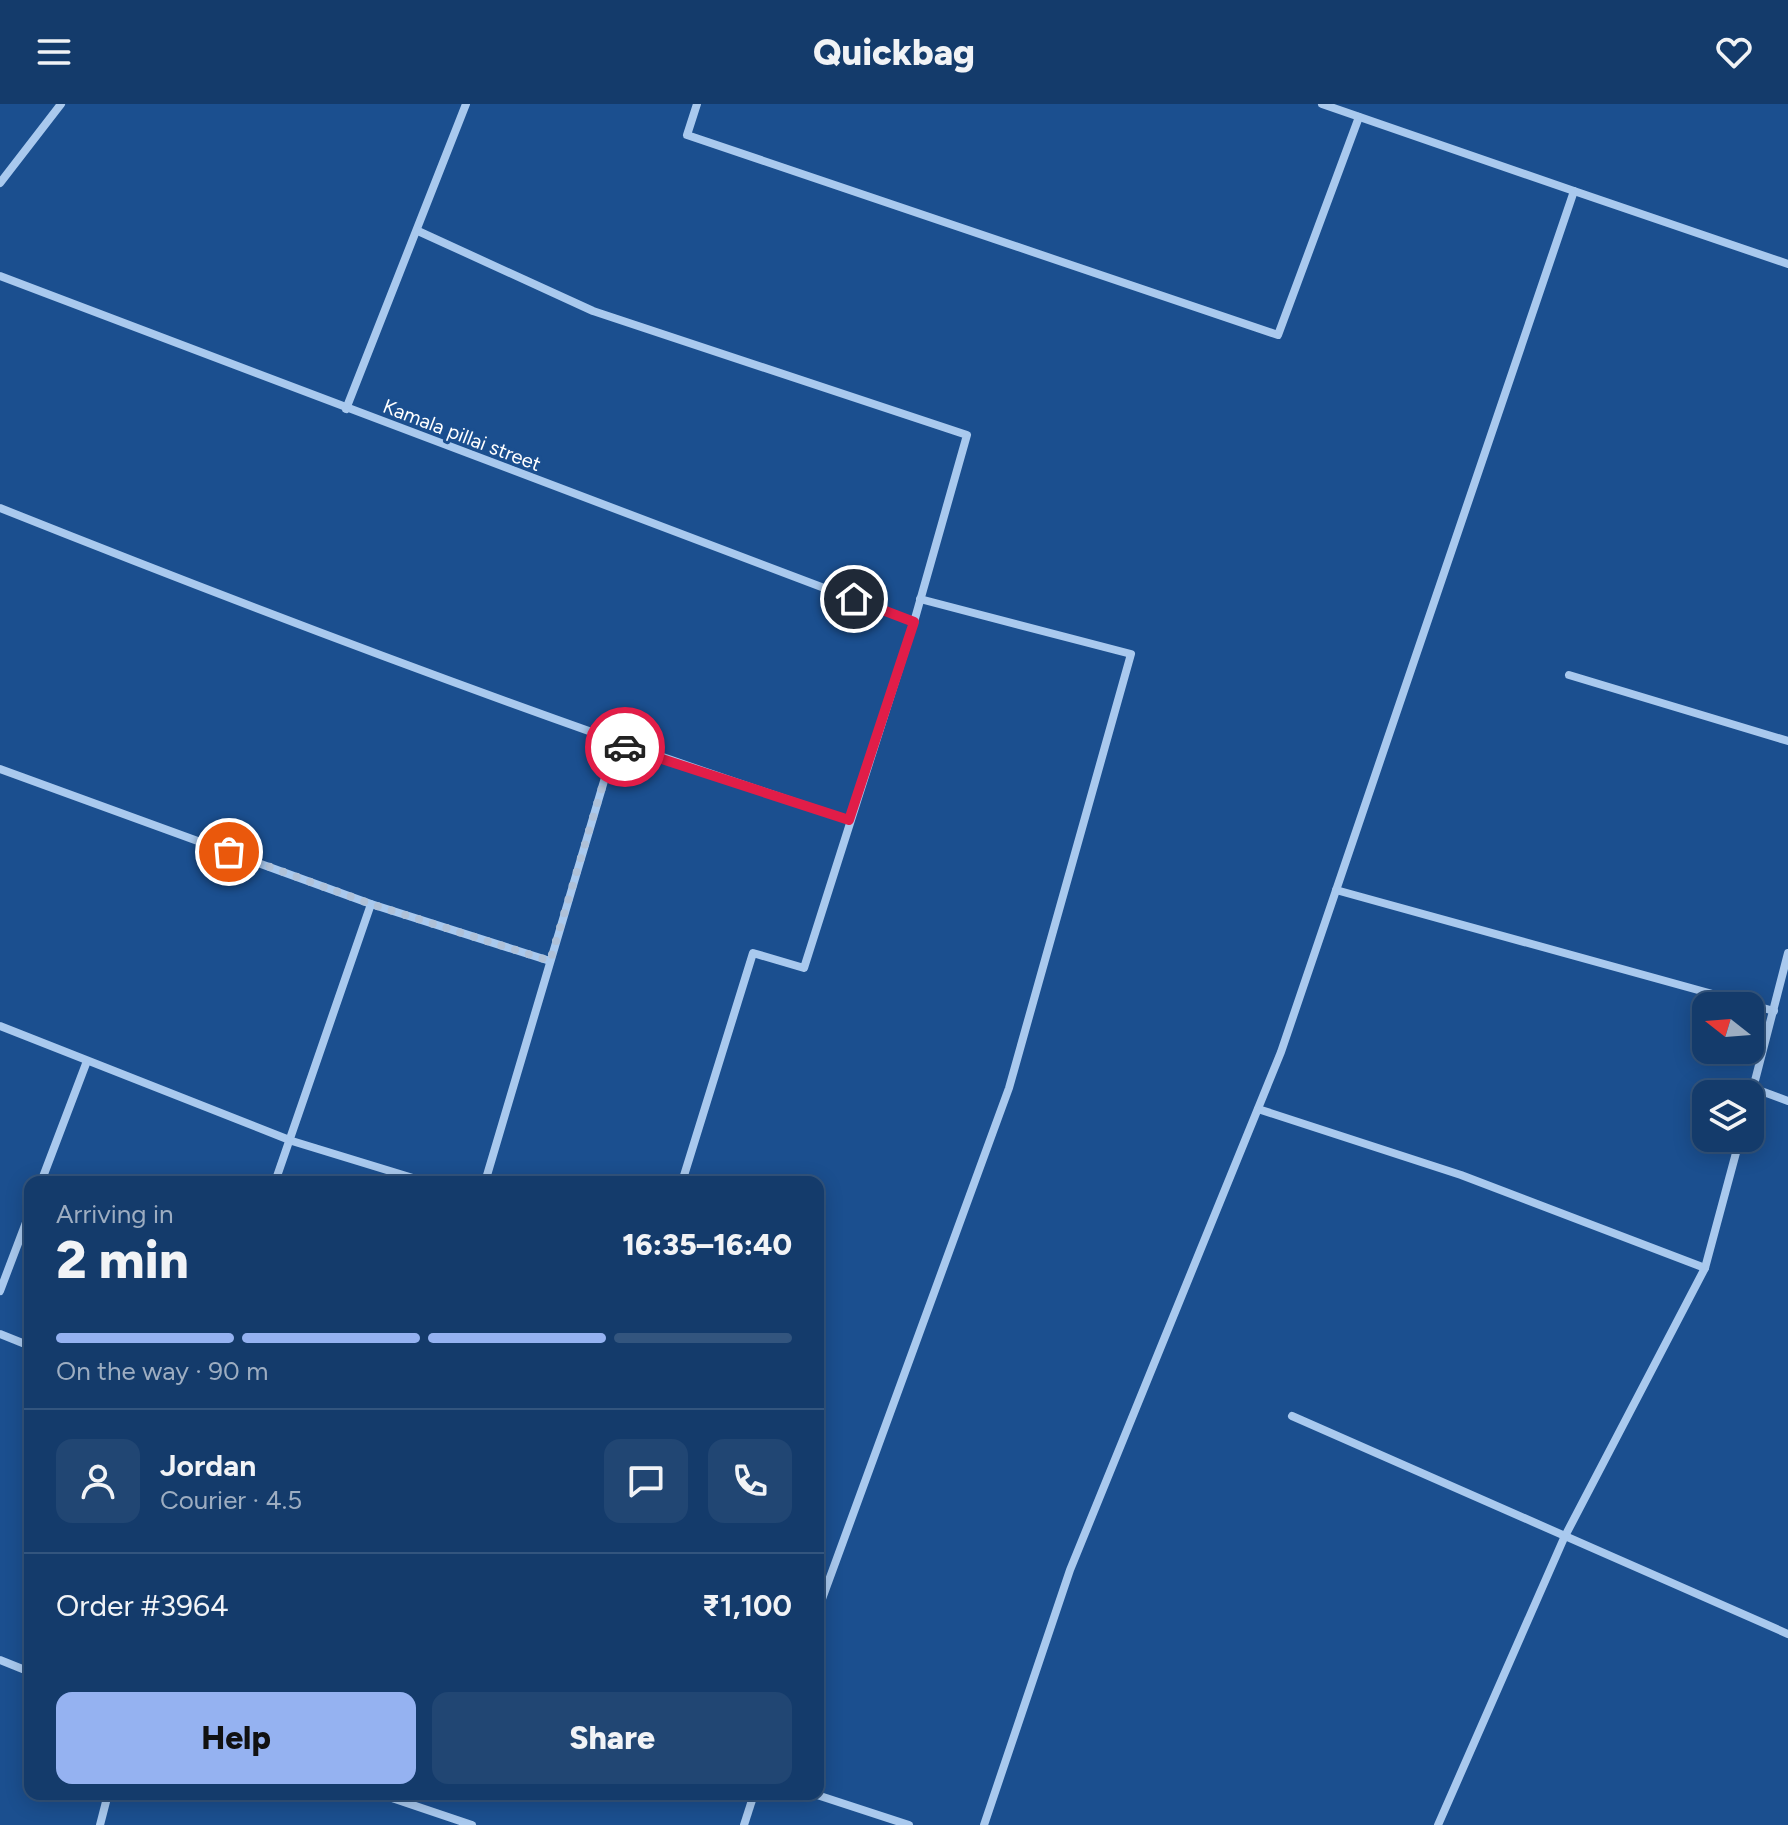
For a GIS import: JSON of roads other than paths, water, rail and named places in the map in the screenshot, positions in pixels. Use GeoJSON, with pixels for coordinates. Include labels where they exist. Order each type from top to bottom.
{"type":"FeatureCollection","features":[{"type":"Feature","properties":{"kind":"street"},"geometry":{"type":"LineString","coordinates":[[0,183],[61,104]]}},
{"type":"Feature","properties":{"kind":"street"},"geometry":{"type":"LineString","coordinates":[[346,409],[466,104]]}},
{"type":"Feature","properties":{"kind":"street"},"geometry":{"type":"LineString","coordinates":[[697,104],[687,135],[1278,335],[1359,117]]}},
{"type":"Feature","properties":{"kind":"street"},"geometry":{"type":"LineString","coordinates":[[1322,104],[1788,264]]}},
{"type":"Feature","properties":{"kind":"street"},"geometry":{"type":"LineString","coordinates":[[984,1825],[1070,1570],[1281,1052],[1574,191]]}},
{"type":"Feature","properties":{"kind":"street"},"geometry":{"type":"LineString","coordinates":[[418,231],[593,311],[967,435],[914,622],[804,968],[753,953],[684,1176]]}},
{"type":"Feature","properties":{"kind":"street","name":"Kamala pillai street"},"geometry":{"type":"LineString","coordinates":[[0,276],[914,622]]}},
{"type":"Feature","properties":{"kind":"street"},"geometry":{"type":"LineString","coordinates":[[0,508],[259,611],[615,744],[849,820]]}},
{"type":"Feature","properties":{"kind":"street"},"geometry":{"type":"LineString","coordinates":[[824,1593],[1009,1088],[1131,654],[920,599]]}},
{"type":"Feature","properties":{"kind":"street"},"geometry":{"type":"LineString","coordinates":[[1569,675],[1788,741]]}},
{"type":"Feature","properties":{"kind":"street"},"geometry":{"type":"LineString","coordinates":[[487,1176],[615,744]]}},
{"type":"Feature","properties":{"kind":"street"},"geometry":{"type":"LineString","coordinates":[[0,769],[371,904],[550,961]]}},
{"type":"Feature","properties":{"kind":"street"},"geometry":{"type":"LineString","coordinates":[[1336,890],[1774,1011]]}},
{"type":"Feature","properties":{"kind":"street"},"geometry":{"type":"LineString","coordinates":[[277,1176],[371,904]]}},
{"type":"Feature","properties":{"kind":"street"},"geometry":{"type":"LineString","coordinates":[[1755,1080],[1788,953]]}},
{"type":"Feature","properties":{"kind":"street"},"geometry":{"type":"LineString","coordinates":[[0,1026],[292,1141],[406,1176]]}},
{"type":"Feature","properties":{"kind":"street"},"geometry":{"type":"LineString","coordinates":[[43,1176],[87,1061]]}},
{"type":"Feature","properties":{"kind":"street"},"geometry":{"type":"LineString","coordinates":[[1764,1092],[1788,1101]]}},
{"type":"Feature","properties":{"kind":"street"},"geometry":{"type":"LineString","coordinates":[[1258,1109],[1461,1175],[1705,1268]]}},
{"type":"Feature","properties":{"kind":"street"},"geometry":{"type":"LineString","coordinates":[[1438,1825],[1564,1538],[1705,1268],[1736,1152]]}},
{"type":"Feature","properties":{"kind":"street"},"geometry":{"type":"LineString","coordinates":[[0,1291],[24,1228]]}},
{"type":"Feature","properties":{"kind":"street"},"geometry":{"type":"LineString","coordinates":[[0,1334],[24,1344]]}},
{"type":"Feature","properties":{"kind":"street"},"geometry":{"type":"LineString","coordinates":[[1292,1416],[1788,1634]]}},
{"type":"Feature","properties":{"kind":"street"},"geometry":{"type":"LineString","coordinates":[[824,1574],[830,1576]]}},
{"type":"Feature","properties":{"kind":"street"},"geometry":{"type":"LineString","coordinates":[[0,1660],[24,1670]]}},
{"type":"Feature","properties":{"kind":"street"},"geometry":{"type":"LineString","coordinates":[[824,1797],[909,1825]]}},
{"type":"Feature","properties":{"kind":"street"},"geometry":{"type":"LineString","coordinates":[[100,1825],[106,1800]]}},
{"type":"Feature","properties":{"kind":"street"},"geometry":{"type":"LineString","coordinates":[[398,1800],[472,1825]]}},
{"type":"Feature","properties":{"kind":"street"},"geometry":{"type":"LineString","coordinates":[[744,1825],[752,1800]]}}]}
